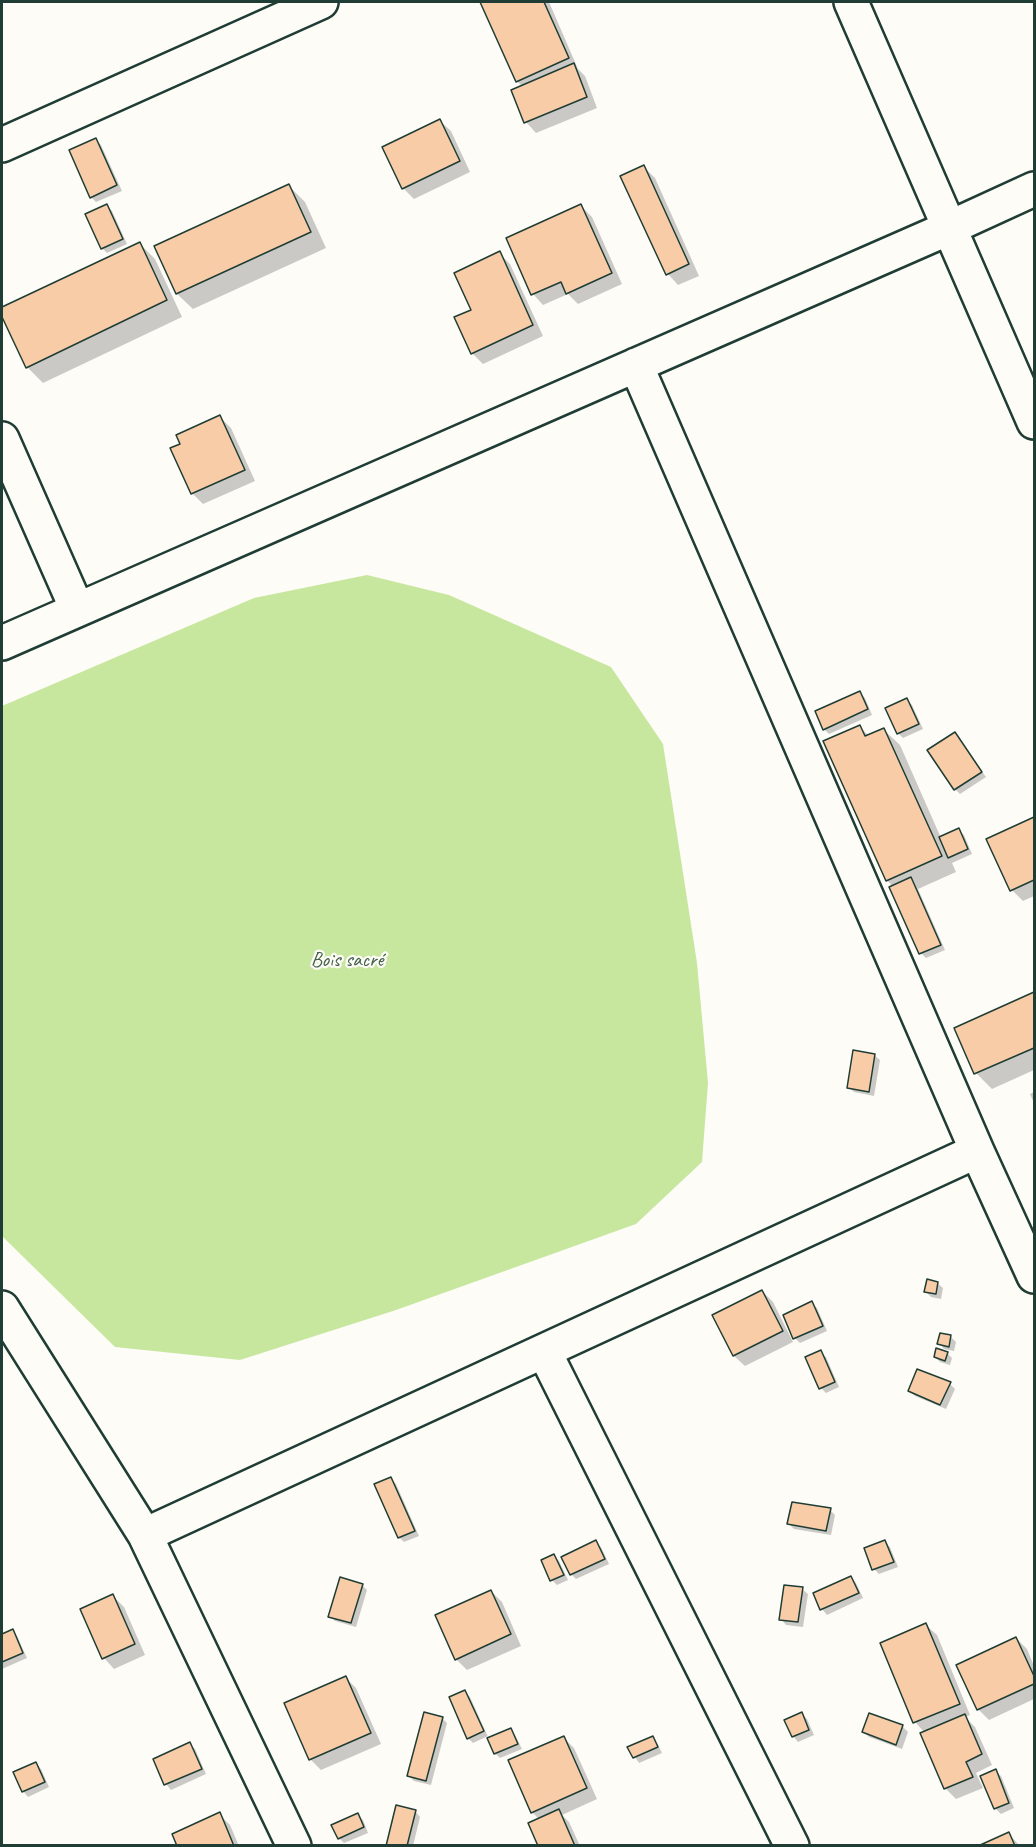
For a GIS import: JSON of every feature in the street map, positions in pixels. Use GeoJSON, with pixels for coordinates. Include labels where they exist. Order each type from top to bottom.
{"type":"FeatureCollection","features":[{"type":"Feature","properties":{"kind":"street"},"geometry":{"type":"LineString","coordinates":[[2,146],[321,2]]}},
{"type":"Feature","properties":{"kind":"street"},"geometry":{"type":"LineString","coordinates":[[851,2],[1035,422]]}},
{"type":"Feature","properties":{"kind":"street"},"geometry":{"type":"LineString","coordinates":[[2,643],[1035,189]]}},
{"type":"Feature","properties":{"kind":"street"},"geometry":{"type":"LineString","coordinates":[[636,365],[977,1151],[1035,1276]]}},
{"type":"Feature","properties":{"kind":"street"},"geometry":{"type":"LineString","coordinates":[[2,440],[77,609]]}},
{"type":"Feature","properties":{"kind":"street"},"geometry":{"type":"LineString","coordinates":[[145,1535],[977,1151]]}},
{"type":"Feature","properties":{"kind":"street"},"geometry":{"type":"LineString","coordinates":[[2,1308],[145,1535],[294,1845]]}},
{"type":"Feature","properties":{"kind":"street"},"geometry":{"type":"LineString","coordinates":[[544,1351],[792,1845]]}},
{"type":"Feature","properties":{"kind":"green space","name":"Bois sacré"},"geometry":{"type":"Polygon","coordinates":[[[367,575],[449,595],[611,667],[663,744],[697,963],[708,1083],[702,1162],[636,1224],[396,1310],[240,1360],[115,1347],[2,1236],[2,706],[254,598],[367,575]]]}},
{"type":"Feature","properties":{"kind":"building"},"geometry":{"type":"Polygon","coordinates":[[[480,2],[544,2],[569,58],[516,82],[480,2]]]}},
{"type":"Feature","properties":{"kind":"building"},"geometry":{"type":"Polygon","coordinates":[[[574,63],[587,97],[524,123],[511,90],[574,63]]]}},
{"type":"Feature","properties":{"kind":"building"},"geometry":{"type":"Polygon","coordinates":[[[440,119],[460,161],[402,189],[382,147],[440,119]]]}},
{"type":"Feature","properties":{"kind":"building"},"geometry":{"type":"Polygon","coordinates":[[[96,138],[117,185],[90,198],[69,150],[96,138]]]}},
{"type":"Feature","properties":{"kind":"building"},"geometry":{"type":"Polygon","coordinates":[[[644,165],[689,264],[666,275],[620,176],[644,165]]]}},
{"type":"Feature","properties":{"kind":"building"},"geometry":{"type":"Polygon","coordinates":[[[289,184],[311,232],[176,294],[154,246],[289,184]]]}},
{"type":"Feature","properties":{"kind":"building"},"geometry":{"type":"Polygon","coordinates":[[[107,204],[123,239],[101,249],[85,214],[107,204]]]}},
{"type":"Feature","properties":{"kind":"building"},"geometry":{"type":"Polygon","coordinates":[[[581,204],[612,273],[566,294],[561,282],[531,295],[506,238],[581,204]]]}},
{"type":"Feature","properties":{"kind":"building"},"geometry":{"type":"Polygon","coordinates":[[[140,242],[167,300],[26,368],[2,317],[2,307],[140,242]]]}},
{"type":"Feature","properties":{"kind":"building"},"geometry":{"type":"Polygon","coordinates":[[[500,251],[533,325],[471,354],[454,317],[471,310],[454,273],[500,251]]]}},
{"type":"Feature","properties":{"kind":"building"},"geometry":{"type":"Polygon","coordinates":[[[220,415],[245,470],[191,494],[170,448],[180,444],[176,435],[220,415]]]}},
{"type":"Feature","properties":{"kind":"building"},"geometry":{"type":"Polygon","coordinates":[[[860,691],[868,709],[823,730],[815,711],[860,691]]]}},
{"type":"Feature","properties":{"kind":"building"},"geometry":{"type":"Polygon","coordinates":[[[907,698],[919,724],[897,734],[885,708],[907,698]]]}},
{"type":"Feature","properties":{"kind":"building"},"geometry":{"type":"Polygon","coordinates":[[[860,725],[865,736],[884,728],[942,856],[886,881],[823,741],[860,725]]]}},
{"type":"Feature","properties":{"kind":"building"},"geometry":{"type":"Polygon","coordinates":[[[955,732],[982,772],[954,790],[927,750],[955,732]]]}},
{"type":"Feature","properties":{"kind":"building"},"geometry":{"type":"Polygon","coordinates":[[[1034,817],[1034,880],[1010,891],[986,839],[1034,817]]]}},
{"type":"Feature","properties":{"kind":"building"},"geometry":{"type":"Polygon","coordinates":[[[959,828],[968,849],[948,858],[939,837],[959,828]]]}},
{"type":"Feature","properties":{"kind":"building"},"geometry":{"type":"Polygon","coordinates":[[[911,877],[941,945],[919,954],[889,887],[911,877]]]}},
{"type":"Feature","properties":{"kind":"building"},"geometry":{"type":"Polygon","coordinates":[[[1034,992],[1034,1048],[974,1074],[954,1028],[1034,992]]]}},
{"type":"Feature","properties":{"kind":"building"},"geometry":{"type":"Polygon","coordinates":[[[853,1050],[875,1054],[869,1092],[847,1088],[853,1050]]]}},
{"type":"Feature","properties":{"kind":"building"},"geometry":{"type":"Polygon","coordinates":[[[927,1279],[938,1282],[936,1294],[924,1292],[927,1279]]]}},
{"type":"Feature","properties":{"kind":"building"},"geometry":{"type":"Polygon","coordinates":[[[762,1290],[783,1331],[733,1356],[712,1315],[762,1290]]]}},
{"type":"Feature","properties":{"kind":"building"},"geometry":{"type":"Polygon","coordinates":[[[812,1301],[823,1326],[793,1339],[783,1315],[812,1301]]]}},
{"type":"Feature","properties":{"kind":"building"},"geometry":{"type":"Polygon","coordinates":[[[940,1333],[951,1335],[949,1347],[937,1344],[940,1333]]]}},
{"type":"Feature","properties":{"kind":"building"},"geometry":{"type":"Polygon","coordinates":[[[936,1348],[948,1352],[945,1361],[934,1357],[936,1348]]]}},
{"type":"Feature","properties":{"kind":"building"},"geometry":{"type":"Polygon","coordinates":[[[821,1350],[835,1382],[819,1389],[805,1357],[821,1350]]]}},
{"type":"Feature","properties":{"kind":"building"},"geometry":{"type":"Polygon","coordinates":[[[917,1369],[951,1382],[940,1405],[908,1391],[917,1369]]]}},
{"type":"Feature","properties":{"kind":"building"},"geometry":{"type":"Polygon","coordinates":[[[391,1477],[415,1531],[398,1538],[374,1484],[391,1477]]]}},
{"type":"Feature","properties":{"kind":"building"},"geometry":{"type":"Polygon","coordinates":[[[792,1502],[831,1508],[826,1531],[787,1524],[792,1502]]]}},
{"type":"Feature","properties":{"kind":"building"},"geometry":{"type":"Polygon","coordinates":[[[596,1540],[605,1559],[570,1575],[561,1557],[596,1540]]]}},
{"type":"Feature","properties":{"kind":"building"},"geometry":{"type":"Polygon","coordinates":[[[885,1540],[894,1562],[872,1570],[864,1548],[885,1540]]]}},
{"type":"Feature","properties":{"kind":"building"},"geometry":{"type":"Polygon","coordinates":[[[554,1554],[564,1575],[550,1581],[541,1560],[554,1554]]]}},
{"type":"Feature","properties":{"kind":"building"},"geometry":{"type":"Polygon","coordinates":[[[851,1576],[859,1593],[820,1610],[813,1593],[851,1576]]]}},
{"type":"Feature","properties":{"kind":"building"},"geometry":{"type":"Polygon","coordinates":[[[340,1577],[363,1584],[351,1623],[328,1617],[340,1577]]]}},
{"type":"Feature","properties":{"kind":"building"},"geometry":{"type":"Polygon","coordinates":[[[784,1585],[803,1587],[798,1622],[779,1620],[784,1585]]]}},
{"type":"Feature","properties":{"kind":"building"},"geometry":{"type":"Polygon","coordinates":[[[491,1590],[511,1634],[455,1660],[435,1615],[491,1590]]]}},
{"type":"Feature","properties":{"kind":"building"},"geometry":{"type":"Polygon","coordinates":[[[113,1594],[135,1644],[102,1659],[80,1609],[113,1594]]]}},
{"type":"Feature","properties":{"kind":"building"},"geometry":{"type":"Polygon","coordinates":[[[926,1623],[960,1704],[913,1723],[880,1643],[926,1623]]]}},
{"type":"Feature","properties":{"kind":"building"},"geometry":{"type":"Polygon","coordinates":[[[13,1629],[23,1653],[2,1662],[2,1634],[13,1629]]]}},
{"type":"Feature","properties":{"kind":"building"},"geometry":{"type":"Polygon","coordinates":[[[1016,1637],[1034,1676],[1034,1684],[977,1710],[956,1665],[1016,1637]]]}},
{"type":"Feature","properties":{"kind":"building"},"geometry":{"type":"Polygon","coordinates":[[[346,1676],[371,1733],[309,1760],[284,1703],[346,1676]]]}},
{"type":"Feature","properties":{"kind":"building"},"geometry":{"type":"Polygon","coordinates":[[[465,1690],[484,1731],[467,1739],[449,1697],[465,1690]]]}},
{"type":"Feature","properties":{"kind":"building"},"geometry":{"type":"Polygon","coordinates":[[[424,1712],[443,1717],[426,1781],[407,1776],[424,1712]]]}},
{"type":"Feature","properties":{"kind":"building"},"geometry":{"type":"Polygon","coordinates":[[[802,1712],[809,1730],[792,1737],[784,1720],[802,1712]]]}},
{"type":"Feature","properties":{"kind":"building"},"geometry":{"type":"Polygon","coordinates":[[[869,1713],[903,1725],[896,1745],[862,1732],[869,1713]]]}},
{"type":"Feature","properties":{"kind":"building"},"geometry":{"type":"Polygon","coordinates":[[[965,1714],[982,1754],[966,1762],[973,1777],[944,1789],[920,1733],[965,1714]]]}},
{"type":"Feature","properties":{"kind":"building"},"geometry":{"type":"Polygon","coordinates":[[[511,1728],[518,1744],[494,1754],[487,1738],[511,1728]]]}},
{"type":"Feature","properties":{"kind":"building"},"geometry":{"type":"Polygon","coordinates":[[[564,1736],[587,1788],[531,1813],[508,1760],[564,1736]]]}},
{"type":"Feature","properties":{"kind":"building"},"geometry":{"type":"Polygon","coordinates":[[[653,1736],[658,1747],[633,1758],[627,1747],[653,1736]]]}},
{"type":"Feature","properties":{"kind":"building"},"geometry":{"type":"Polygon","coordinates":[[[190,1742],[202,1769],[164,1785],[153,1759],[190,1742]]]}},
{"type":"Feature","properties":{"kind":"building"},"geometry":{"type":"Polygon","coordinates":[[[36,1762],[45,1782],[22,1792],[13,1772],[36,1762]]]}},
{"type":"Feature","properties":{"kind":"building"},"geometry":{"type":"Polygon","coordinates":[[[996,1769],[1009,1803],[994,1809],[980,1776],[996,1769]]]}},
{"type":"Feature","properties":{"kind":"building"},"geometry":{"type":"Polygon","coordinates":[[[396,1805],[416,1810],[407,1846],[386,1846],[396,1805]]]}},
{"type":"Feature","properties":{"kind":"building"},"geometry":{"type":"Polygon","coordinates":[[[559,1809],[575,1846],[538,1846],[528,1823],[559,1809]]]}},
{"type":"Feature","properties":{"kind":"building"},"geometry":{"type":"Polygon","coordinates":[[[220,1812],[234,1846],[177,1846],[172,1834],[220,1812]]]}},
{"type":"Feature","properties":{"kind":"building"},"geometry":{"type":"Polygon","coordinates":[[[358,1813],[364,1827],[338,1839],[331,1825],[358,1813]]]}},
{"type":"Feature","properties":{"kind":"building"},"geometry":{"type":"Polygon","coordinates":[[[1009,1832],[1015,1846],[978,1846],[1009,1832]]]}}]}
